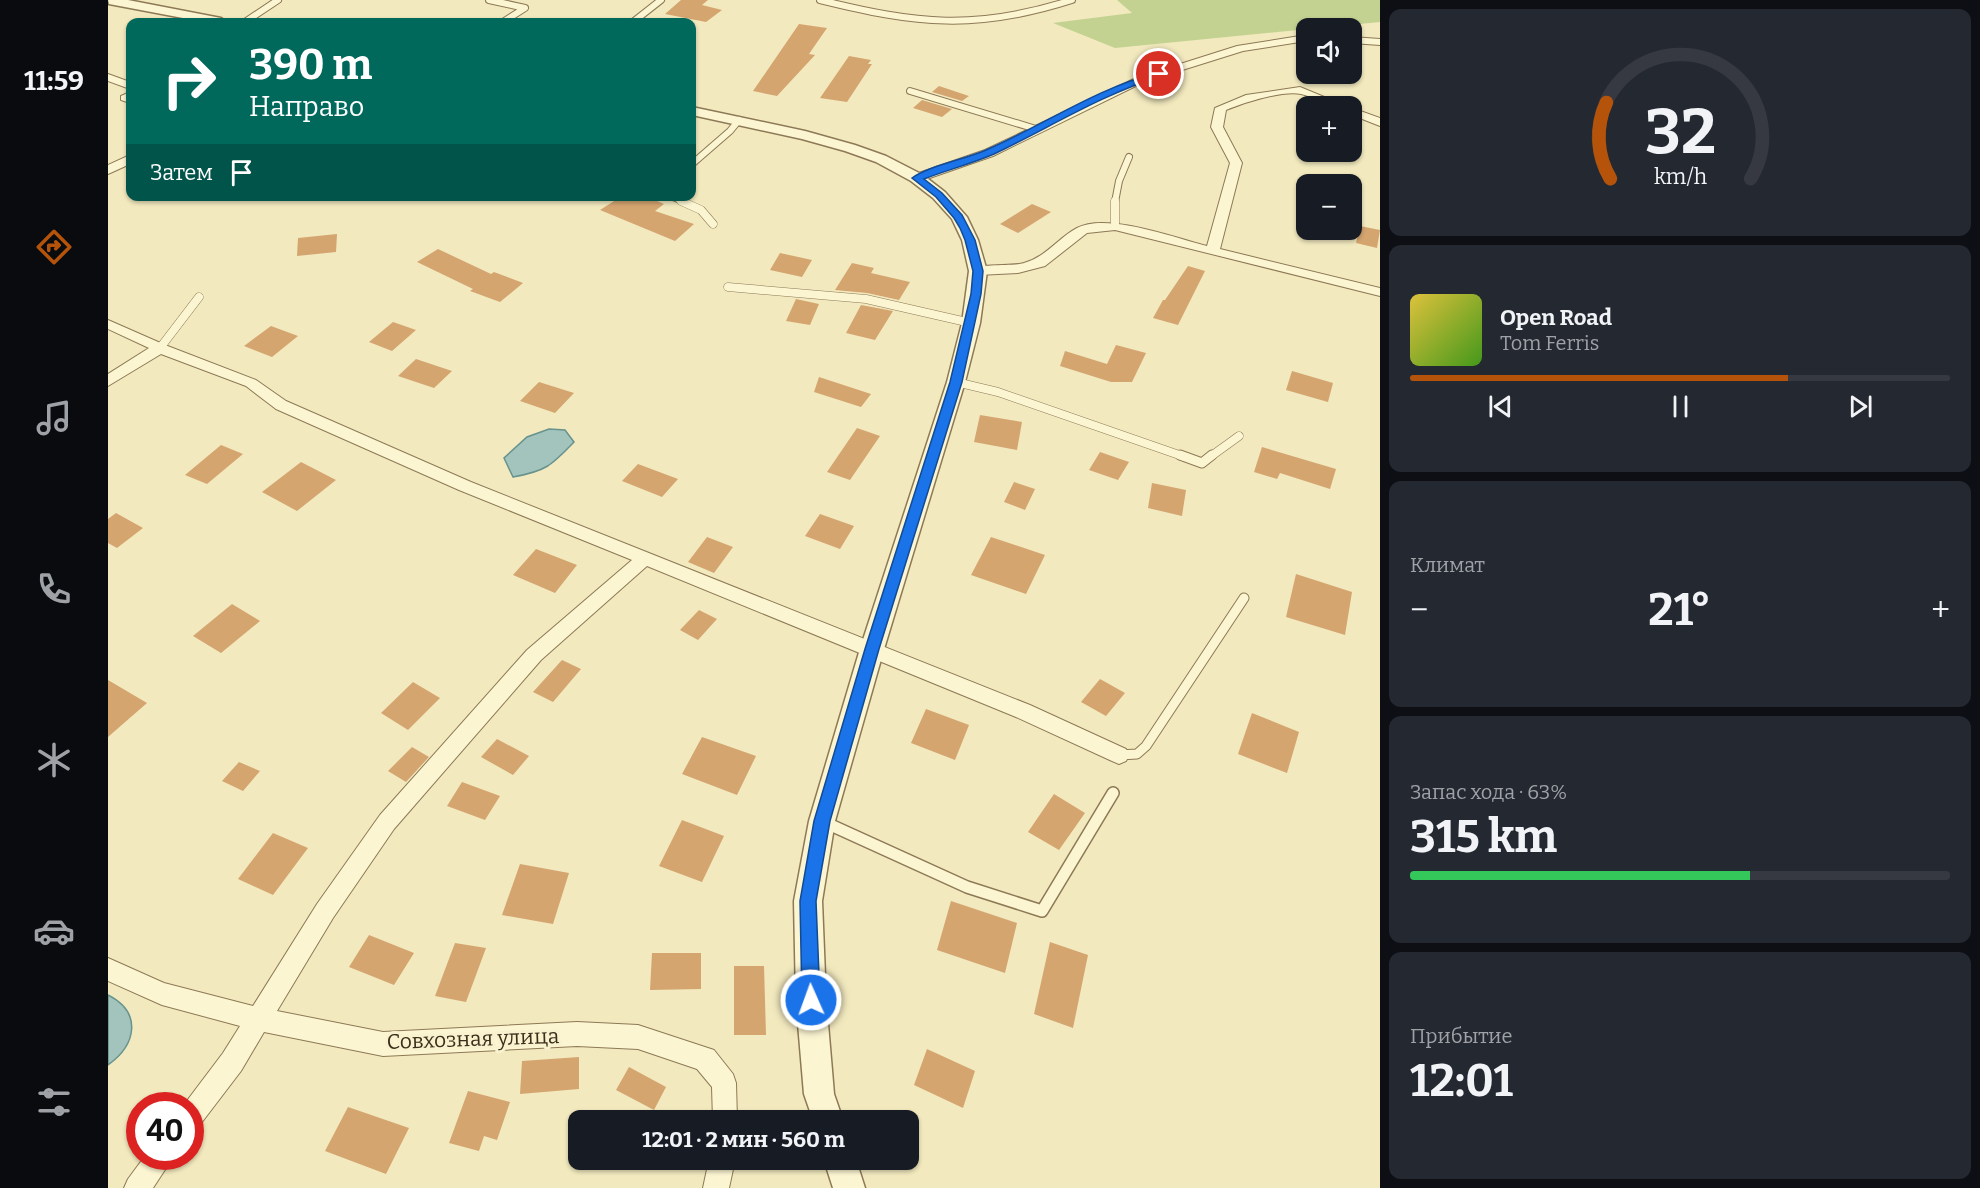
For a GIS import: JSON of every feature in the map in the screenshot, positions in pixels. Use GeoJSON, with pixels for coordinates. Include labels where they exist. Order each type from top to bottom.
{"type":"FeatureCollection","features":[{"type":"Feature","properties":{"kind":"street"},"geometry":{"type":"LineString","coordinates":[[109,0],[200,18]]}},
{"type":"Feature","properties":{"kind":"street"},"geometry":{"type":"LineString","coordinates":[[917,178],[988,153],[1140,80],[1241,48],[1296,40]]}},
{"type":"Feature","properties":{"kind":"street"},"geometry":{"type":"LineString","coordinates":[[1362,41],[1380,42]]}},
{"type":"Feature","properties":{"kind":"street"},"geometry":{"type":"LineString","coordinates":[[108,77],[126,84]]}},
{"type":"Feature","properties":{"kind":"street"},"geometry":{"type":"LineString","coordinates":[[1212,252],[1236,163],[1217,127],[1221,108],[1250,97],[1300,90],[1315,96]]}},
{"type":"Feature","properties":{"kind":"street"},"geometry":{"type":"LineString","coordinates":[[696,112],[805,135],[850,148],[881,159],[917,178],[939,195],[959,217],[970,240],[978,271],[971,323],[956,382],[872,649],[822,821],[808,901],[811,1000],[819,1094],[825,1110]]}},
{"type":"Feature","properties":{"kind":"street"},"geometry":{"type":"LineString","coordinates":[[1362,115],[1380,122]]}},
{"type":"Feature","properties":{"kind":"street"},"geometry":{"type":"LineString","coordinates":[[108,170],[126,161]]}},
{"type":"Feature","properties":{"kind":"street"},"geometry":{"type":"LineString","coordinates":[[978,271],[1018,269],[1040,262],[1083,230],[1115,226],[1380,292]]}},
{"type":"Feature","properties":{"kind":"street"},"geometry":{"type":"LineString","coordinates":[[108,324],[160,348],[251,383],[281,405],[465,486],[1023,711],[1119,755]]}},
{"type":"Feature","properties":{"kind":"street"},"geometry":{"type":"LineString","coordinates":[[108,381],[160,348]]}},
{"type":"Feature","properties":{"kind":"street"},"geometry":{"type":"LineString","coordinates":[[204,1099],[232,1062],[325,910],[387,822],[534,655],[645,558]]}},
{"type":"Feature","properties":{"kind":"street","name":"Совхозная улица"},"geometry":{"type":"LineString","coordinates":[[108,969],[162,994],[257,1019],[383,1044],[577,1034],[638,1037],[705,1059],[724,1083],[725,1110]]}},
{"type":"Feature","properties":{"kind":"street"},"geometry":{"type":"LineString","coordinates":[[137,1188],[150,1170]]}},
{"type":"Feature","properties":{"kind":"street"},"geometry":{"type":"LineString","coordinates":[[716,1188],[720,1170]]}},
{"type":"Feature","properties":{"kind":"street"},"geometry":{"type":"LineString","coordinates":[[843,1170],[849,1188]]}},
{"type":"Feature","properties":{"kind":"lane"},"geometry":{"type":"LineString","coordinates":[[251,18],[278,0]]}},
{"type":"Feature","properties":{"kind":"lane"},"geometry":{"type":"LineString","coordinates":[[489,0],[525,8],[509,18]]}},
{"type":"Feature","properties":{"kind":"lane"},"geometry":{"type":"LineString","coordinates":[[638,18],[661,0]]}},
{"type":"Feature","properties":{"kind":"lane"},"geometry":{"type":"LineString","coordinates":[[820,0],[879,15],[937,22],[990,22],[1040,12],[1072,0]]}},
{"type":"Feature","properties":{"kind":"lane"},"geometry":{"type":"LineString","coordinates":[[909,91],[1036,129]]}},
{"type":"Feature","properties":{"kind":"lane"},"geometry":{"type":"LineString","coordinates":[[696,161],[730,131],[738,120]]}},
{"type":"Feature","properties":{"kind":"lane"},"geometry":{"type":"LineString","coordinates":[[1115,226],[1113,212],[1120,185],[1119,173],[1129,157]]}},
{"type":"Feature","properties":{"kind":"lane"},"geometry":{"type":"LineString","coordinates":[[682,201],[702,210],[710,217],[713,224]]}},
{"type":"Feature","properties":{"kind":"lane"},"geometry":{"type":"LineString","coordinates":[[728,287],[866,299],[971,323]]}},
{"type":"Feature","properties":{"kind":"lane"},"geometry":{"type":"LineString","coordinates":[[160,348],[199,297]]}},
{"type":"Feature","properties":{"kind":"lane"},"geometry":{"type":"LineString","coordinates":[[956,382],[998,392],[1202,463],[1239,436]]}},
{"type":"Feature","properties":{"kind":"lane"},"geometry":{"type":"LineString","coordinates":[[1119,755],[1137,754],[1146,746],[1244,598]]}},
{"type":"Feature","properties":{"kind":"lane"},"geometry":{"type":"LineString","coordinates":[[822,821],[967,887],[1041,911],[1113,793]]}},
{"type":"Feature","properties":{"kind":"green space"},"geometry":{"type":"Polygon","coordinates":[[[1117,0],[1380,0],[1380,22],[1362,24],[1362,18],[1296,18],[1296,30],[1115,48],[1053,23],[1132,13],[1117,0]]]}},
{"type":"Feature","properties":{"kind":"water"},"geometry":{"type":"Polygon","coordinates":[[[549,429],[565,430],[574,442],[541,470],[513,477],[504,458],[527,437],[549,429]]]}},
{"type":"Feature","properties":{"kind":"water"},"geometry":{"type":"Polygon","coordinates":[[[108,995],[127,1011],[132,1029],[125,1048],[108,1065],[108,995]]]}},
{"type":"Feature","properties":{"kind":"building"},"geometry":{"type":"Polygon","coordinates":[[[681,0],[708,0],[702,5],[722,10],[706,22],[696,20],[696,18],[665,14],[681,0]]]}},
{"type":"Feature","properties":{"kind":"building"},"geometry":{"type":"Polygon","coordinates":[[[799,24],[827,28],[809,54],[815,55],[777,96],[753,91],[799,24]]]}},
{"type":"Feature","properties":{"kind":"building"},"geometry":{"type":"Polygon","coordinates":[[[849,56],[871,60],[868,64],[872,64],[847,102],[820,98],[849,56]]]}},
{"type":"Feature","properties":{"kind":"building"},"geometry":{"type":"Polygon","coordinates":[[[939,86],[969,96],[962,101],[932,92],[939,86]]]}},
{"type":"Feature","properties":{"kind":"building"},"geometry":{"type":"Polygon","coordinates":[[[922,100],[952,109],[942,117],[913,108],[922,100]]]}},
{"type":"Feature","properties":{"kind":"building"},"geometry":{"type":"Polygon","coordinates":[[[614,201],[657,201],[664,204],[655,211],[694,224],[675,241],[600,210],[614,201]]]}},
{"type":"Feature","properties":{"kind":"building"},"geometry":{"type":"Polygon","coordinates":[[[1032,204],[1051,212],[1018,233],[1000,224],[1032,204]]]}},
{"type":"Feature","properties":{"kind":"building"},"geometry":{"type":"Polygon","coordinates":[[[1362,226],[1380,230],[1377,248],[1356,243],[1357,240],[1362,240],[1362,226]]]}},
{"type":"Feature","properties":{"kind":"building"},"geometry":{"type":"Polygon","coordinates":[[[337,234],[336,252],[297,256],[298,238],[337,234]]]}},
{"type":"Feature","properties":{"kind":"building"},"geometry":{"type":"Polygon","coordinates":[[[438,249],[491,274],[494,272],[523,283],[500,302],[470,291],[473,289],[417,262],[438,249]]]}},
{"type":"Feature","properties":{"kind":"building"},"geometry":{"type":"Polygon","coordinates":[[[780,253],[812,260],[802,277],[770,270],[780,253]]]}},
{"type":"Feature","properties":{"kind":"building"},"geometry":{"type":"Polygon","coordinates":[[[852,263],[874,268],[871,273],[910,282],[899,300],[867,293],[835,290],[852,263]]]}},
{"type":"Feature","properties":{"kind":"building"},"geometry":{"type":"Polygon","coordinates":[[[1188,266],[1205,271],[1178,325],[1153,318],[1163,300],[1188,266]]]}},
{"type":"Feature","properties":{"kind":"building"},"geometry":{"type":"Polygon","coordinates":[[[796,299],[819,304],[810,325],[786,321],[796,299]]]}},
{"type":"Feature","properties":{"kind":"building"},"geometry":{"type":"Polygon","coordinates":[[[861,305],[893,311],[875,340],[846,333],[861,305]]]}},
{"type":"Feature","properties":{"kind":"building"},"geometry":{"type":"Polygon","coordinates":[[[393,322],[416,330],[392,351],[369,342],[393,322]]]}},
{"type":"Feature","properties":{"kind":"building"},"geometry":{"type":"Polygon","coordinates":[[[271,326],[298,336],[272,357],[244,346],[271,326]]]}},
{"type":"Feature","properties":{"kind":"building"},"geometry":{"type":"Polygon","coordinates":[[[1116,345],[1146,353],[1132,382],[1111,382],[1060,366],[1065,351],[1107,364],[1116,345]]]}},
{"type":"Feature","properties":{"kind":"building"},"geometry":{"type":"Polygon","coordinates":[[[416,359],[452,371],[434,388],[398,376],[416,359]]]}},
{"type":"Feature","properties":{"kind":"building"},"geometry":{"type":"Polygon","coordinates":[[[1292,371],[1333,383],[1328,402],[1286,390],[1292,371]]]}},
{"type":"Feature","properties":{"kind":"building"},"geometry":{"type":"Polygon","coordinates":[[[819,377],[871,394],[861,407],[814,392],[819,377]]]}},
{"type":"Feature","properties":{"kind":"building"},"geometry":{"type":"Polygon","coordinates":[[[539,382],[574,393],[555,413],[520,401],[539,382]]]}},
{"type":"Feature","properties":{"kind":"building"},"geometry":{"type":"Polygon","coordinates":[[[980,415],[1022,422],[1017,450],[974,442],[980,415]]]}},
{"type":"Feature","properties":{"kind":"building"},"geometry":{"type":"Polygon","coordinates":[[[857,428],[880,436],[850,480],[827,472],[857,428]]]}},
{"type":"Feature","properties":{"kind":"building"},"geometry":{"type":"Polygon","coordinates":[[[221,445],[243,454],[207,484],[185,475],[221,445]]]}},
{"type":"Feature","properties":{"kind":"building"},"geometry":{"type":"Polygon","coordinates":[[[1262,447],[1336,469],[1330,489],[1280,473],[1277,479],[1254,472],[1262,447]]]}},
{"type":"Feature","properties":{"kind":"building"},"geometry":{"type":"Polygon","coordinates":[[[1100,452],[1129,462],[1118,480],[1089,470],[1100,452]]]}},
{"type":"Feature","properties":{"kind":"building"},"geometry":{"type":"Polygon","coordinates":[[[301,462],[336,480],[297,511],[262,492],[301,462]]]}},
{"type":"Feature","properties":{"kind":"building"},"geometry":{"type":"Polygon","coordinates":[[[638,464],[678,479],[662,497],[622,481],[638,464]]]}},
{"type":"Feature","properties":{"kind":"building"},"geometry":{"type":"Polygon","coordinates":[[[1014,482],[1035,489],[1025,510],[1004,502],[1014,482]]]}},
{"type":"Feature","properties":{"kind":"building"},"geometry":{"type":"Polygon","coordinates":[[[1152,483],[1186,490],[1182,516],[1148,508],[1152,483]]]}},
{"type":"Feature","properties":{"kind":"building"},"geometry":{"type":"Polygon","coordinates":[[[116,513],[143,528],[117,548],[108,543],[108,519],[116,513]]]}},
{"type":"Feature","properties":{"kind":"building"},"geometry":{"type":"Polygon","coordinates":[[[820,514],[854,526],[840,549],[805,536],[820,514]]]}},
{"type":"Feature","properties":{"kind":"building"},"geometry":{"type":"Polygon","coordinates":[[[707,537],[733,547],[714,573],[688,562],[707,537]]]}},
{"type":"Feature","properties":{"kind":"building"},"geometry":{"type":"Polygon","coordinates":[[[991,537],[1045,555],[1026,594],[971,575],[991,537]]]}},
{"type":"Feature","properties":{"kind":"building"},"geometry":{"type":"Polygon","coordinates":[[[536,549],[577,565],[555,593],[513,575],[536,549]]]}},
{"type":"Feature","properties":{"kind":"building"},"geometry":{"type":"Polygon","coordinates":[[[1296,574],[1352,592],[1345,635],[1286,617],[1296,574]]]}},
{"type":"Feature","properties":{"kind":"building"},"geometry":{"type":"Polygon","coordinates":[[[232,604],[260,621],[221,653],[193,636],[232,604]]]}},
{"type":"Feature","properties":{"kind":"building"},"geometry":{"type":"Polygon","coordinates":[[[699,610],[717,619],[698,640],[680,630],[699,610]]]}},
{"type":"Feature","properties":{"kind":"building"},"geometry":{"type":"Polygon","coordinates":[[[562,660],[581,669],[553,702],[533,692],[562,660]]]}},
{"type":"Feature","properties":{"kind":"building"},"geometry":{"type":"Polygon","coordinates":[[[1100,679],[1125,693],[1106,716],[1081,702],[1100,679]]]}},
{"type":"Feature","properties":{"kind":"building"},"geometry":{"type":"Polygon","coordinates":[[[108,680],[147,703],[108,737],[108,680]]]}},
{"type":"Feature","properties":{"kind":"building"},"geometry":{"type":"Polygon","coordinates":[[[413,682],[440,698],[408,730],[381,713],[413,682]]]}},
{"type":"Feature","properties":{"kind":"building"},"geometry":{"type":"Polygon","coordinates":[[[926,709],[969,725],[955,760],[911,743],[926,709]]]}},
{"type":"Feature","properties":{"kind":"building"},"geometry":{"type":"Polygon","coordinates":[[[1252,713],[1299,732],[1287,773],[1238,754],[1252,713]]]}},
{"type":"Feature","properties":{"kind":"building"},"geometry":{"type":"Polygon","coordinates":[[[702,737],[756,756],[737,795],[682,774],[702,737]]]}},
{"type":"Feature","properties":{"kind":"building"},"geometry":{"type":"Polygon","coordinates":[[[497,739],[529,756],[513,775],[481,757],[497,739]]]}},
{"type":"Feature","properties":{"kind":"building"},"geometry":{"type":"Polygon","coordinates":[[[412,747],[429,757],[406,782],[388,771],[412,747]]]}},
{"type":"Feature","properties":{"kind":"building"},"geometry":{"type":"Polygon","coordinates":[[[239,762],[260,771],[243,791],[222,781],[239,762]]]}},
{"type":"Feature","properties":{"kind":"building"},"geometry":{"type":"Polygon","coordinates":[[[462,782],[500,796],[485,820],[447,806],[462,782]]]}},
{"type":"Feature","properties":{"kind":"building"},"geometry":{"type":"Polygon","coordinates":[[[1054,794],[1085,813],[1059,850],[1028,832],[1054,794]]]}},
{"type":"Feature","properties":{"kind":"building"},"geometry":{"type":"Polygon","coordinates":[[[682,820],[724,836],[702,882],[659,866],[682,820]]]}},
{"type":"Feature","properties":{"kind":"building"},"geometry":{"type":"Polygon","coordinates":[[[273,833],[308,848],[273,895],[238,879],[273,833]]]}},
{"type":"Feature","properties":{"kind":"building"},"geometry":{"type":"Polygon","coordinates":[[[520,864],[569,873],[553,924],[502,915],[520,864]]]}},
{"type":"Feature","properties":{"kind":"building"},"geometry":{"type":"Polygon","coordinates":[[[951,901],[1017,923],[1005,973],[937,950],[951,901]]]}},
{"type":"Feature","properties":{"kind":"building"},"geometry":{"type":"Polygon","coordinates":[[[369,935],[414,953],[394,985],[349,967],[369,935]]]}},
{"type":"Feature","properties":{"kind":"building"},"geometry":{"type":"Polygon","coordinates":[[[1050,942],[1088,955],[1073,1028],[1034,1014],[1050,942]]]}},
{"type":"Feature","properties":{"kind":"building"},"geometry":{"type":"Polygon","coordinates":[[[455,943],[486,948],[466,1002],[435,996],[455,943]]]}},
{"type":"Feature","properties":{"kind":"building"},"geometry":{"type":"Polygon","coordinates":[[[652,953],[701,953],[701,989],[650,990],[652,953]]]}},
{"type":"Feature","properties":{"kind":"building"},"geometry":{"type":"Polygon","coordinates":[[[734,966],[764,966],[766,1035],[734,1035],[734,966]]]}},
{"type":"Feature","properties":{"kind":"building"},"geometry":{"type":"Polygon","coordinates":[[[927,1049],[975,1071],[963,1108],[914,1085],[927,1049]]]}},
{"type":"Feature","properties":{"kind":"building"},"geometry":{"type":"Polygon","coordinates":[[[579,1057],[579,1089],[520,1094],[522,1061],[579,1057]]]}},
{"type":"Feature","properties":{"kind":"building"},"geometry":{"type":"Polygon","coordinates":[[[629,1067],[666,1087],[654,1110],[616,1090],[629,1067]]]}},
{"type":"Feature","properties":{"kind":"building"},"geometry":{"type":"Polygon","coordinates":[[[468,1091],[510,1102],[497,1140],[484,1136],[479,1151],[449,1143],[468,1091]]]}},
{"type":"Feature","properties":{"kind":"building"},"geometry":{"type":"Polygon","coordinates":[[[348,1107],[409,1128],[386,1174],[325,1151],[348,1107]]]}},
{"type":"Feature","properties":{"kind":"route"},"geometry":{"type":"LineString","coordinates":[[811,1000],[808,901],[822,821],[872,649],[956,382],[976,294],[978,271],[970,240],[959,217],[939,195],[917,178],[988,153],[1087,103],[1159,74]]}}]}
